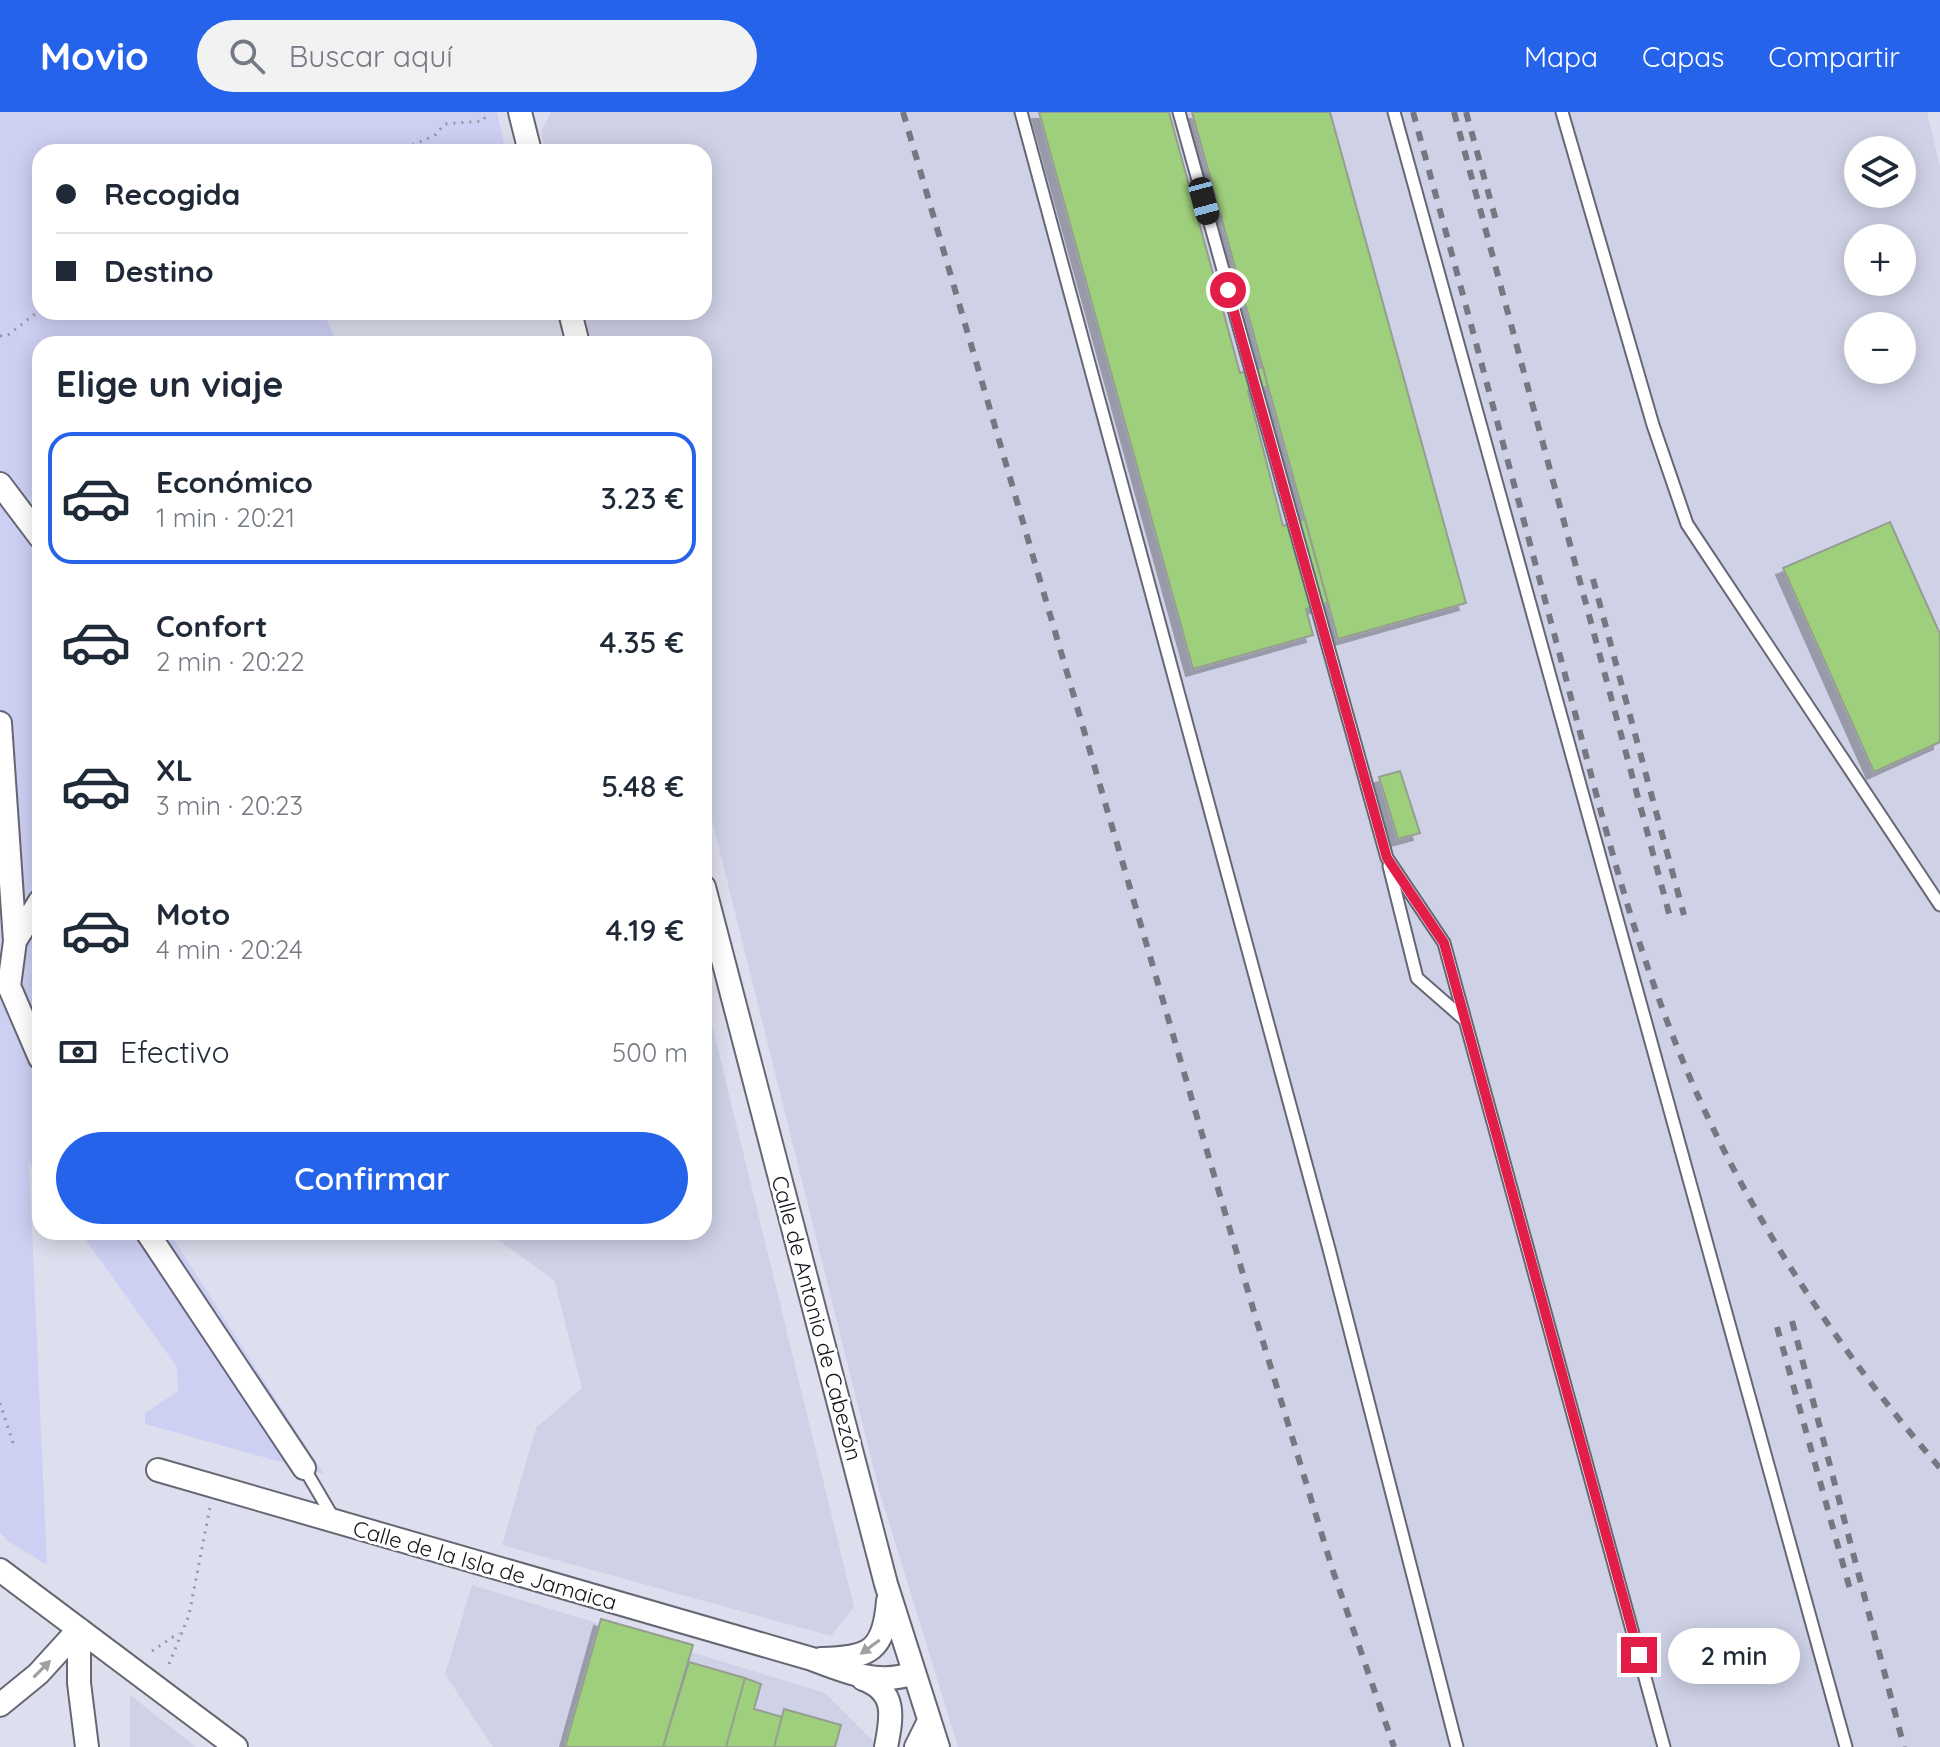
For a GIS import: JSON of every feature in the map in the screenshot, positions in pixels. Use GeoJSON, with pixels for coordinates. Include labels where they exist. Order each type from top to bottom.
{"type":"FeatureCollection","features":[{"type":"Feature","properties":{"kind":"street"},"geometry":{"type":"LineString","coordinates":[[520,112],[528,144]]}},
{"type":"Feature","properties":{"kind":"street"},"geometry":{"type":"LineString","coordinates":[[0,484],[32,526]]}},
{"type":"Feature","properties":{"kind":"street"},"geometry":{"type":"LineString","coordinates":[[0,723],[15,941]]}},
{"type":"Feature","properties":{"kind":"street"},"geometry":{"type":"LineString","coordinates":[[32,914],[15,941],[4,979],[32,1040]]}},
{"type":"Feature","properties":{"kind":"street","name":"Calle de Antonio de Cabezón"},"geometry":{"type":"LineString","coordinates":[[712,918],[889,1593],[938,1747]]}},
{"type":"Feature","properties":{"kind":"street"},"geometry":{"type":"LineString","coordinates":[[152,1240],[304,1468]]}},
{"type":"Feature","properties":{"kind":"street","name":"Calle de la Isla de Jamaica"},"geometry":{"type":"LineString","coordinates":[[158,1470],[812,1659],[858,1677],[898,1679],[914,1673]]}},
{"type":"Feature","properties":{"kind":"street"},"geometry":{"type":"LineString","coordinates":[[0,1570],[236,1747]]}},
{"type":"Feature","properties":{"kind":"street","name":"Calle de la Isla de Jamaica"},"geometry":{"type":"LineString","coordinates":[[812,1659],[845,1659],[874,1648],[886,1625],[889,1593]]}},
{"type":"Feature","properties":{"kind":"street"},"geometry":{"type":"LineString","coordinates":[[0,1705],[38,1674],[79,1629]]}},
{"type":"Feature","properties":{"kind":"street"},"geometry":{"type":"LineString","coordinates":[[79,1629],[79,1683],[87,1747]]}},
{"type":"Feature","properties":{"kind":"street"},"geometry":{"type":"LineString","coordinates":[[858,1677],[879,1685],[888,1695],[892,1719],[886,1747]]}},
{"type":"Feature","properties":{"kind":"street"},"geometry":{"type":"LineString","coordinates":[[916,1747],[929,1721]]}},
{"type":"Feature","properties":{"kind":"lane"},"geometry":{"type":"LineString","coordinates":[[1021,112],[1329,1249],[1457,1747]]}},
{"type":"Feature","properties":{"kind":"lane"},"geometry":{"type":"LineString","coordinates":[[1179,112],[1387,858],[1417,978],[1465,1020]]}},
{"type":"Feature","properties":{"kind":"lane"},"geometry":{"type":"LineString","coordinates":[[1394,112],[1846,1747]]}},
{"type":"Feature","properties":{"kind":"lane"},"geometry":{"type":"LineString","coordinates":[[1562,112],[1653,425],[1687,524],[1940,905]]}},
{"type":"Feature","properties":{"kind":"lane"},"geometry":{"type":"LineString","coordinates":[[1387,858],[1444,943],[1664,1747]]}},
{"type":"Feature","properties":{"kind":"lane"},"geometry":{"type":"LineString","coordinates":[[304,1468],[336,1523]]}},
{"type":"Feature","properties":{"kind":"path"},"geometry":{"type":"LineString","coordinates":[[415,144],[435,135],[445,124],[483,121],[488,112]]}},
{"type":"Feature","properties":{"kind":"path"},"geometry":{"type":"LineString","coordinates":[[0,336],[8,335],[32,316]]}},
{"type":"Feature","properties":{"kind":"path"},"geometry":{"type":"LineString","coordinates":[[0,1403],[14,1446]]}},
{"type":"Feature","properties":{"kind":"path"},"geometry":{"type":"LineString","coordinates":[[169,1664],[177,1649],[179,1633],[189,1615],[210,1504]]}},
{"type":"Feature","properties":{"kind":"path"},"geometry":{"type":"LineString","coordinates":[[152,1651],[179,1633]]}},
{"type":"Feature","properties":{"kind":"shaded area"},"geometry":{"type":"Polygon","coordinates":[[[0,112],[497,112],[504,144],[32,144],[32,320],[327,320],[334,336],[32,336],[32,1167],[29,1163],[47,1565],[8,1541],[0,1532],[0,112]]]}},
{"type":"Feature","properties":{"kind":"shaded area"},"geometry":{"type":"Polygon","coordinates":[[[551,112],[1927,112],[1940,167],[1940,1747],[958,1747],[879,1490],[712,820],[712,336],[590,336],[586,320],[712,320],[712,144],[543,144],[541,132],[551,112]]]}},
{"type":"Feature","properties":{"kind":"shaded area"},"geometry":{"type":"Polygon","coordinates":[[[712,1025],[854,1607],[831,1636],[502,1545],[536,1428],[582,1388],[554,1280],[498,1240],[712,1240],[712,1025]]]}},
{"type":"Feature","properties":{"kind":"shaded area"},"geometry":{"type":"Polygon","coordinates":[[[86,1240],[174,1240],[324,1474],[145,1424],[145,1413],[178,1391],[177,1367],[86,1240]]]}},
{"type":"Feature","properties":{"kind":"shaded area"},"geometry":{"type":"Polygon","coordinates":[[[472,1585],[825,1693],[879,1747],[493,1747],[445,1674],[472,1585]]]}},
{"type":"Feature","properties":{"kind":"shaded area"},"geometry":{"type":"Polygon","coordinates":[[[130,1695],[182,1736],[196,1747],[130,1747],[130,1695]]]}},
{"type":"Feature","properties":{"kind":"building"},"geometry":{"type":"Polygon","coordinates":[[[1039,112],[1169,112],[1240,373],[1263,367],[1268,387],[1248,391],[1283,526],[1305,519],[1328,603],[1306,609],[1313,635],[1193,669],[1039,112]]]}},
{"type":"Feature","properties":{"kind":"building"},"geometry":{"type":"Polygon","coordinates":[[[1192,112],[1330,112],[1466,603],[1338,639],[1192,112]]]}},
{"type":"Feature","properties":{"kind":"building"},"geometry":{"type":"Polygon","coordinates":[[[1890,522],[1940,634],[1940,742],[1874,772],[1783,568],[1890,522]]]}},
{"type":"Feature","properties":{"kind":"building"},"geometry":{"type":"Polygon","coordinates":[[[1400,771],[1420,833],[1398,839],[1379,777],[1400,771]]]}},
{"type":"Feature","properties":{"kind":"building"},"geometry":{"type":"Polygon","coordinates":[[[601,1619],[693,1645],[663,1747],[565,1747],[601,1619]]]}},
{"type":"Feature","properties":{"kind":"building"},"geometry":{"type":"Polygon","coordinates":[[[689,1662],[745,1678],[726,1747],[663,1747],[689,1662]]]}},
{"type":"Feature","properties":{"kind":"building"},"geometry":{"type":"Polygon","coordinates":[[[745,1678],[761,1684],[754,1709],[782,1717],[774,1747],[726,1747],[745,1678]]]}},
{"type":"Feature","properties":{"kind":"building"},"geometry":{"type":"Polygon","coordinates":[[[784,1709],[841,1725],[835,1747],[774,1747],[784,1709]]]}},
{"type":"Feature","properties":{"kind":"railway"},"geometry":{"type":"LineString","coordinates":[[903,112],[1257,1322],[1333,1571],[1394,1747]]}},
{"type":"Feature","properties":{"kind":"railway"},"geometry":{"type":"LineString","coordinates":[[1413,112],[1602,815],[1660,1002],[1713,1128],[1778,1248],[1854,1361],[1940,1468]]}},
{"type":"Feature","properties":{"kind":"railway"},"geometry":{"type":"LineString","coordinates":[[1454,112],[1670,917]]}},
{"type":"Feature","properties":{"kind":"railway"},"geometry":{"type":"LineString","coordinates":[[1466,112],[1497,224]]}},
{"type":"Feature","properties":{"kind":"railway"},"geometry":{"type":"LineString","coordinates":[[1593,579],[1684,915]]}},
{"type":"Feature","properties":{"kind":"railway"},"geometry":{"type":"LineString","coordinates":[[1792,1321],[1904,1747]]}},
{"type":"Feature","properties":{"kind":"railway"},"geometry":{"type":"LineString","coordinates":[[1777,1327],[1851,1593]]}},
{"type":"Feature","properties":{"kind":"route"},"geometry":{"type":"LineString","coordinates":[[1228,290],[1387,858],[1444,943],[1639,1655]]}}]}
